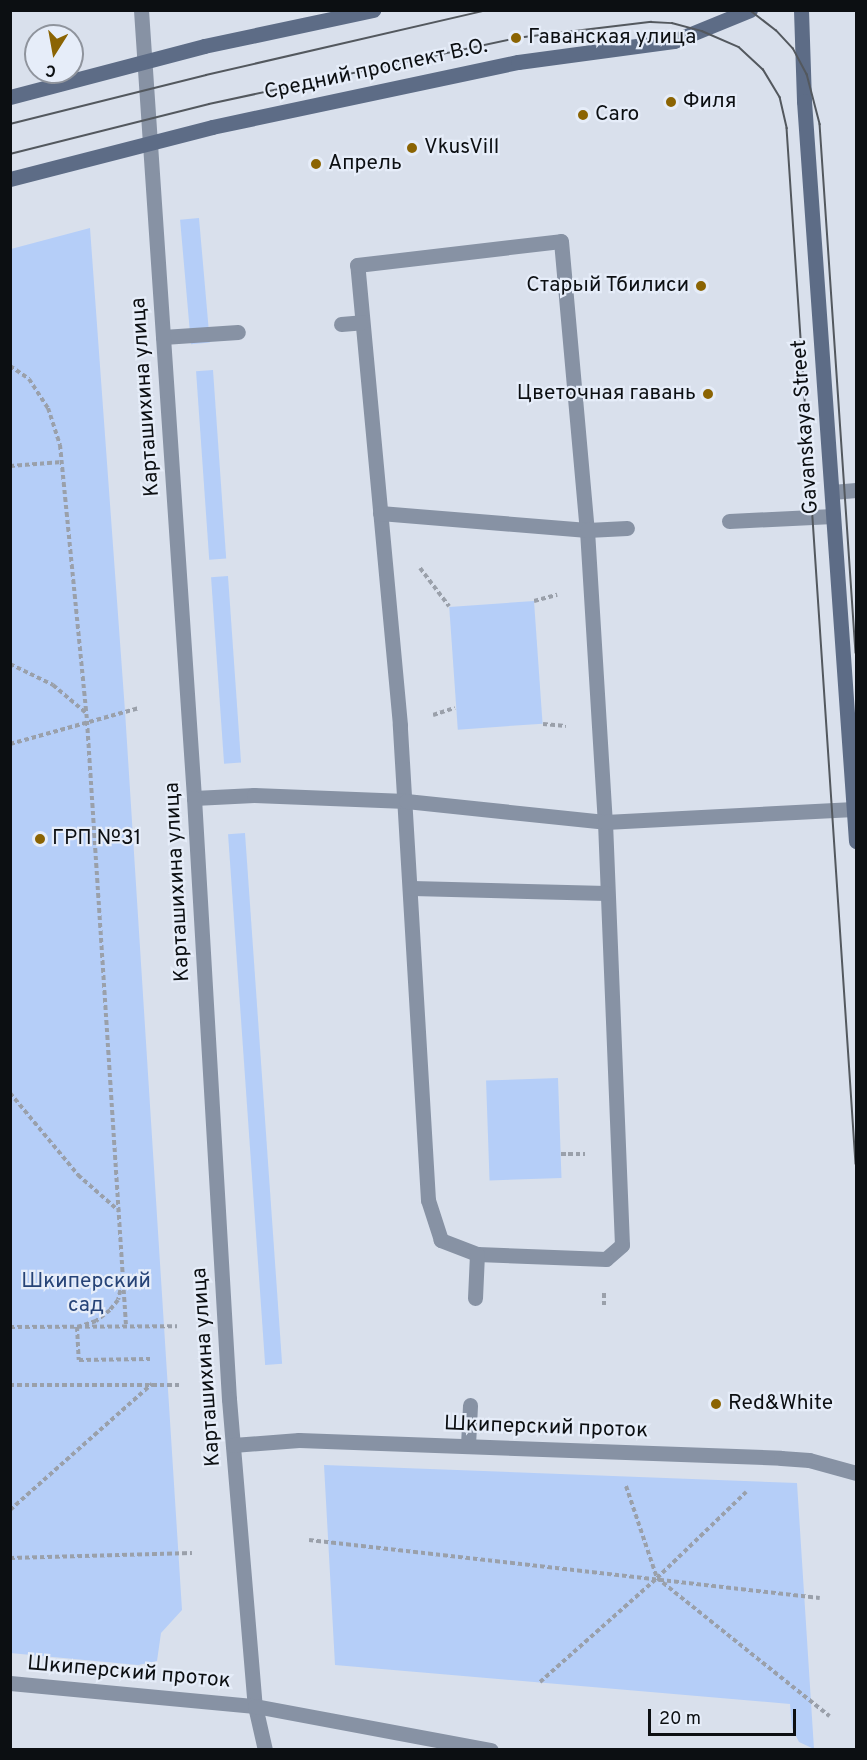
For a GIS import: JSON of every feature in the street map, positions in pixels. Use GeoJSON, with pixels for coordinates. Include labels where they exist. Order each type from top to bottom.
{"type":"FeatureCollection","features":[{"type":"Feature","properties":{"kind":"main road"},"geometry":{"type":"LineString","coordinates":[[10,97],[204,46],[373,10]]}},
{"type":"Feature","properties":{"kind":"main road","name":"Средний проспект В.О."},"geometry":{"type":"LineString","coordinates":[[10,179],[212,127],[518,62],[674,41],[750,10]]}},
{"type":"Feature","properties":{"kind":"main road","name":"Gavanskaya Street"},"geometry":{"type":"LineString","coordinates":[[801,10],[805,113],[833,516],[851,689],[856,840]]}},
{"type":"Feature","properties":{"kind":"street","name":"Карташихина улица"},"geometry":{"type":"LineString","coordinates":[[141,10],[194,798],[233,1445],[255,1706],[265,1749]]}},
{"type":"Feature","properties":{"kind":"street"},"geometry":{"type":"LineString","coordinates":[[561,241],[586,530],[604,822],[622,1245],[606,1259],[477,1254],[441,1240],[428,1200],[406,801],[362,322],[357,265],[561,241]]}},
{"type":"Feature","properties":{"kind":"street"},"geometry":{"type":"LineString","coordinates":[[341,324],[362,322]]}},
{"type":"Feature","properties":{"kind":"street"},"geometry":{"type":"LineString","coordinates":[[163,337],[238,332]]}},
{"type":"Feature","properties":{"kind":"street"},"geometry":{"type":"LineString","coordinates":[[832,492],[856,490]]}},
{"type":"Feature","properties":{"kind":"street"},"geometry":{"type":"LineString","coordinates":[[380,513],[586,530],[627,528]]}},
{"type":"Feature","properties":{"kind":"street"},"geometry":{"type":"LineString","coordinates":[[729,521],[833,516]]}},
{"type":"Feature","properties":{"kind":"street"},"geometry":{"type":"LineString","coordinates":[[194,798],[254,795],[406,801],[604,822],[854,809]]}},
{"type":"Feature","properties":{"kind":"street"},"geometry":{"type":"LineString","coordinates":[[411,888],[606,893]]}},
{"type":"Feature","properties":{"kind":"street"},"geometry":{"type":"LineString","coordinates":[[475,1298],[477,1254]]}},
{"type":"Feature","properties":{"kind":"street"},"geometry":{"type":"LineString","coordinates":[[468,1445],[470,1405]]}},
{"type":"Feature","properties":{"kind":"street","name":"Шкиперский проток"},"geometry":{"type":"LineString","coordinates":[[233,1445],[299,1440],[781,1458],[809,1460],[856,1473]]}},
{"type":"Feature","properties":{"kind":"street","name":"Шкиперский проток"},"geometry":{"type":"LineString","coordinates":[[10,1683],[255,1706],[491,1749]]}},
{"type":"Feature","properties":{"kind":"path"},"geometry":{"type":"LineString","coordinates":[[10,366],[29,379],[48,408],[60,445],[87,721],[126,1326]]}},
{"type":"Feature","properties":{"kind":"path"},"geometry":{"type":"LineString","coordinates":[[10,466],[62,462]]}},
{"type":"Feature","properties":{"kind":"path"},"geometry":{"type":"LineString","coordinates":[[10,664],[53,685],[86,713]]}},
{"type":"Feature","properties":{"kind":"path"},"geometry":{"type":"LineString","coordinates":[[10,744],[139,708]]}},
{"type":"Feature","properties":{"kind":"path"},"geometry":{"type":"LineString","coordinates":[[10,1093],[78,1175],[120,1212]]}},
{"type":"Feature","properties":{"kind":"path"},"geometry":{"type":"LineString","coordinates":[[77,1327],[96,1321],[110,1310],[118,1300],[123,1278]]}},
{"type":"Feature","properties":{"kind":"path"},"geometry":{"type":"LineString","coordinates":[[10,1327],[177,1326]]}},
{"type":"Feature","properties":{"kind":"path"},"geometry":{"type":"LineString","coordinates":[[77,1327],[79,1360],[150,1359]]}},
{"type":"Feature","properties":{"kind":"path"},"geometry":{"type":"LineString","coordinates":[[10,1510],[152,1384]]}},
{"type":"Feature","properties":{"kind":"path"},"geometry":{"type":"LineString","coordinates":[[10,1386],[182,1385]]}},
{"type":"Feature","properties":{"kind":"path"},"geometry":{"type":"LineString","coordinates":[[540,1682],[657,1578],[781,1458]]}},
{"type":"Feature","properties":{"kind":"path"},"geometry":{"type":"LineString","coordinates":[[623,1477],[657,1578],[829,1716]]}},
{"type":"Feature","properties":{"kind":"path"},"geometry":{"type":"LineString","coordinates":[[309,1540],[820,1598]]}},
{"type":"Feature","properties":{"kind":"path"},"geometry":{"type":"LineString","coordinates":[[10,1558],[192,1553]]}},
{"type":"Feature","properties":{"kind":"green space"},"geometry":{"type":"Polygon","coordinates":[[[199,218],[210,343],[191,344],[180,220],[199,218]]]}},
{"type":"Feature","properties":{"kind":"green space","name":"Шкиперский сад"},"geometry":{"type":"Polygon","coordinates":[[[90,228],[125,711],[182,1610],[161,1633],[157,1661],[138,1665],[10,1653],[11,249],[90,228]]]}},
{"type":"Feature","properties":{"kind":"green space"},"geometry":{"type":"Polygon","coordinates":[[[213,370],[226,559],[209,560],[196,371],[213,370]]]}},
{"type":"Feature","properties":{"kind":"green space"},"geometry":{"type":"Polygon","coordinates":[[[228,576],[241,763],[224,764],[211,577],[228,576]]]}},
{"type":"Feature","properties":{"kind":"green space"},"geometry":{"type":"Polygon","coordinates":[[[534,601],[543,724],[458,730],[449,607],[534,601]]]}},
{"type":"Feature","properties":{"kind":"green space"},"geometry":{"type":"Polygon","coordinates":[[[245,833],[282,1364],[265,1365],[228,834],[245,833]]]}},
{"type":"Feature","properties":{"kind":"green space"},"geometry":{"type":"Polygon","coordinates":[[[558,1078],[561,1178],[490,1180],[486,1081],[558,1078]]]}},
{"type":"Feature","properties":{"kind":"green space"},"geometry":{"type":"Polygon","coordinates":[[[324,1465],[797,1483],[814,1749],[799,1742],[792,1728],[790,1704],[335,1665],[324,1465]]]}},
{"type":"Feature","properties":{"kind":"tram line"},"geometry":{"type":"LineString","coordinates":[[10,124],[206,75],[488,10]]}},
{"type":"Feature","properties":{"kind":"tram line"},"geometry":{"type":"LineString","coordinates":[[750,10],[776,30],[793,48],[807,74],[820,124],[856,653]]}},
{"type":"Feature","properties":{"kind":"tram line"},"geometry":{"type":"LineString","coordinates":[[10,154],[209,104],[516,38],[651,22],[672,23],[702,31],[739,47],[763,69],[780,97],[787,128],[856,1164]]}},
{"type":"Feature","properties":{"kind":"place","name":"Гаванская улица"},"geometry":{"type":"Point","coordinates":[516,38]}},
{"type":"Feature","properties":{"kind":"place","name":"Филя"},"geometry":{"type":"Point","coordinates":[671,102]}},
{"type":"Feature","properties":{"kind":"place","name":"Caro"},"geometry":{"type":"Point","coordinates":[583,115]}},
{"type":"Feature","properties":{"kind":"place","name":"VkusVill"},"geometry":{"type":"Point","coordinates":[412,148]}},
{"type":"Feature","properties":{"kind":"place","name":"Апрель"},"geometry":{"type":"Point","coordinates":[316,164]}},
{"type":"Feature","properties":{"kind":"place","name":"Старый Тбилиси"},"geometry":{"type":"Point","coordinates":[701,286]}},
{"type":"Feature","properties":{"kind":"place","name":"Цветочная гавань"},"geometry":{"type":"Point","coordinates":[708,394]}},
{"type":"Feature","properties":{"kind":"place","name":"ГРП №31"},"geometry":{"type":"Point","coordinates":[40,839]}},
{"type":"Feature","properties":{"kind":"place","name":"Red&White"},"geometry":{"type":"Point","coordinates":[716,1404]}}]}
